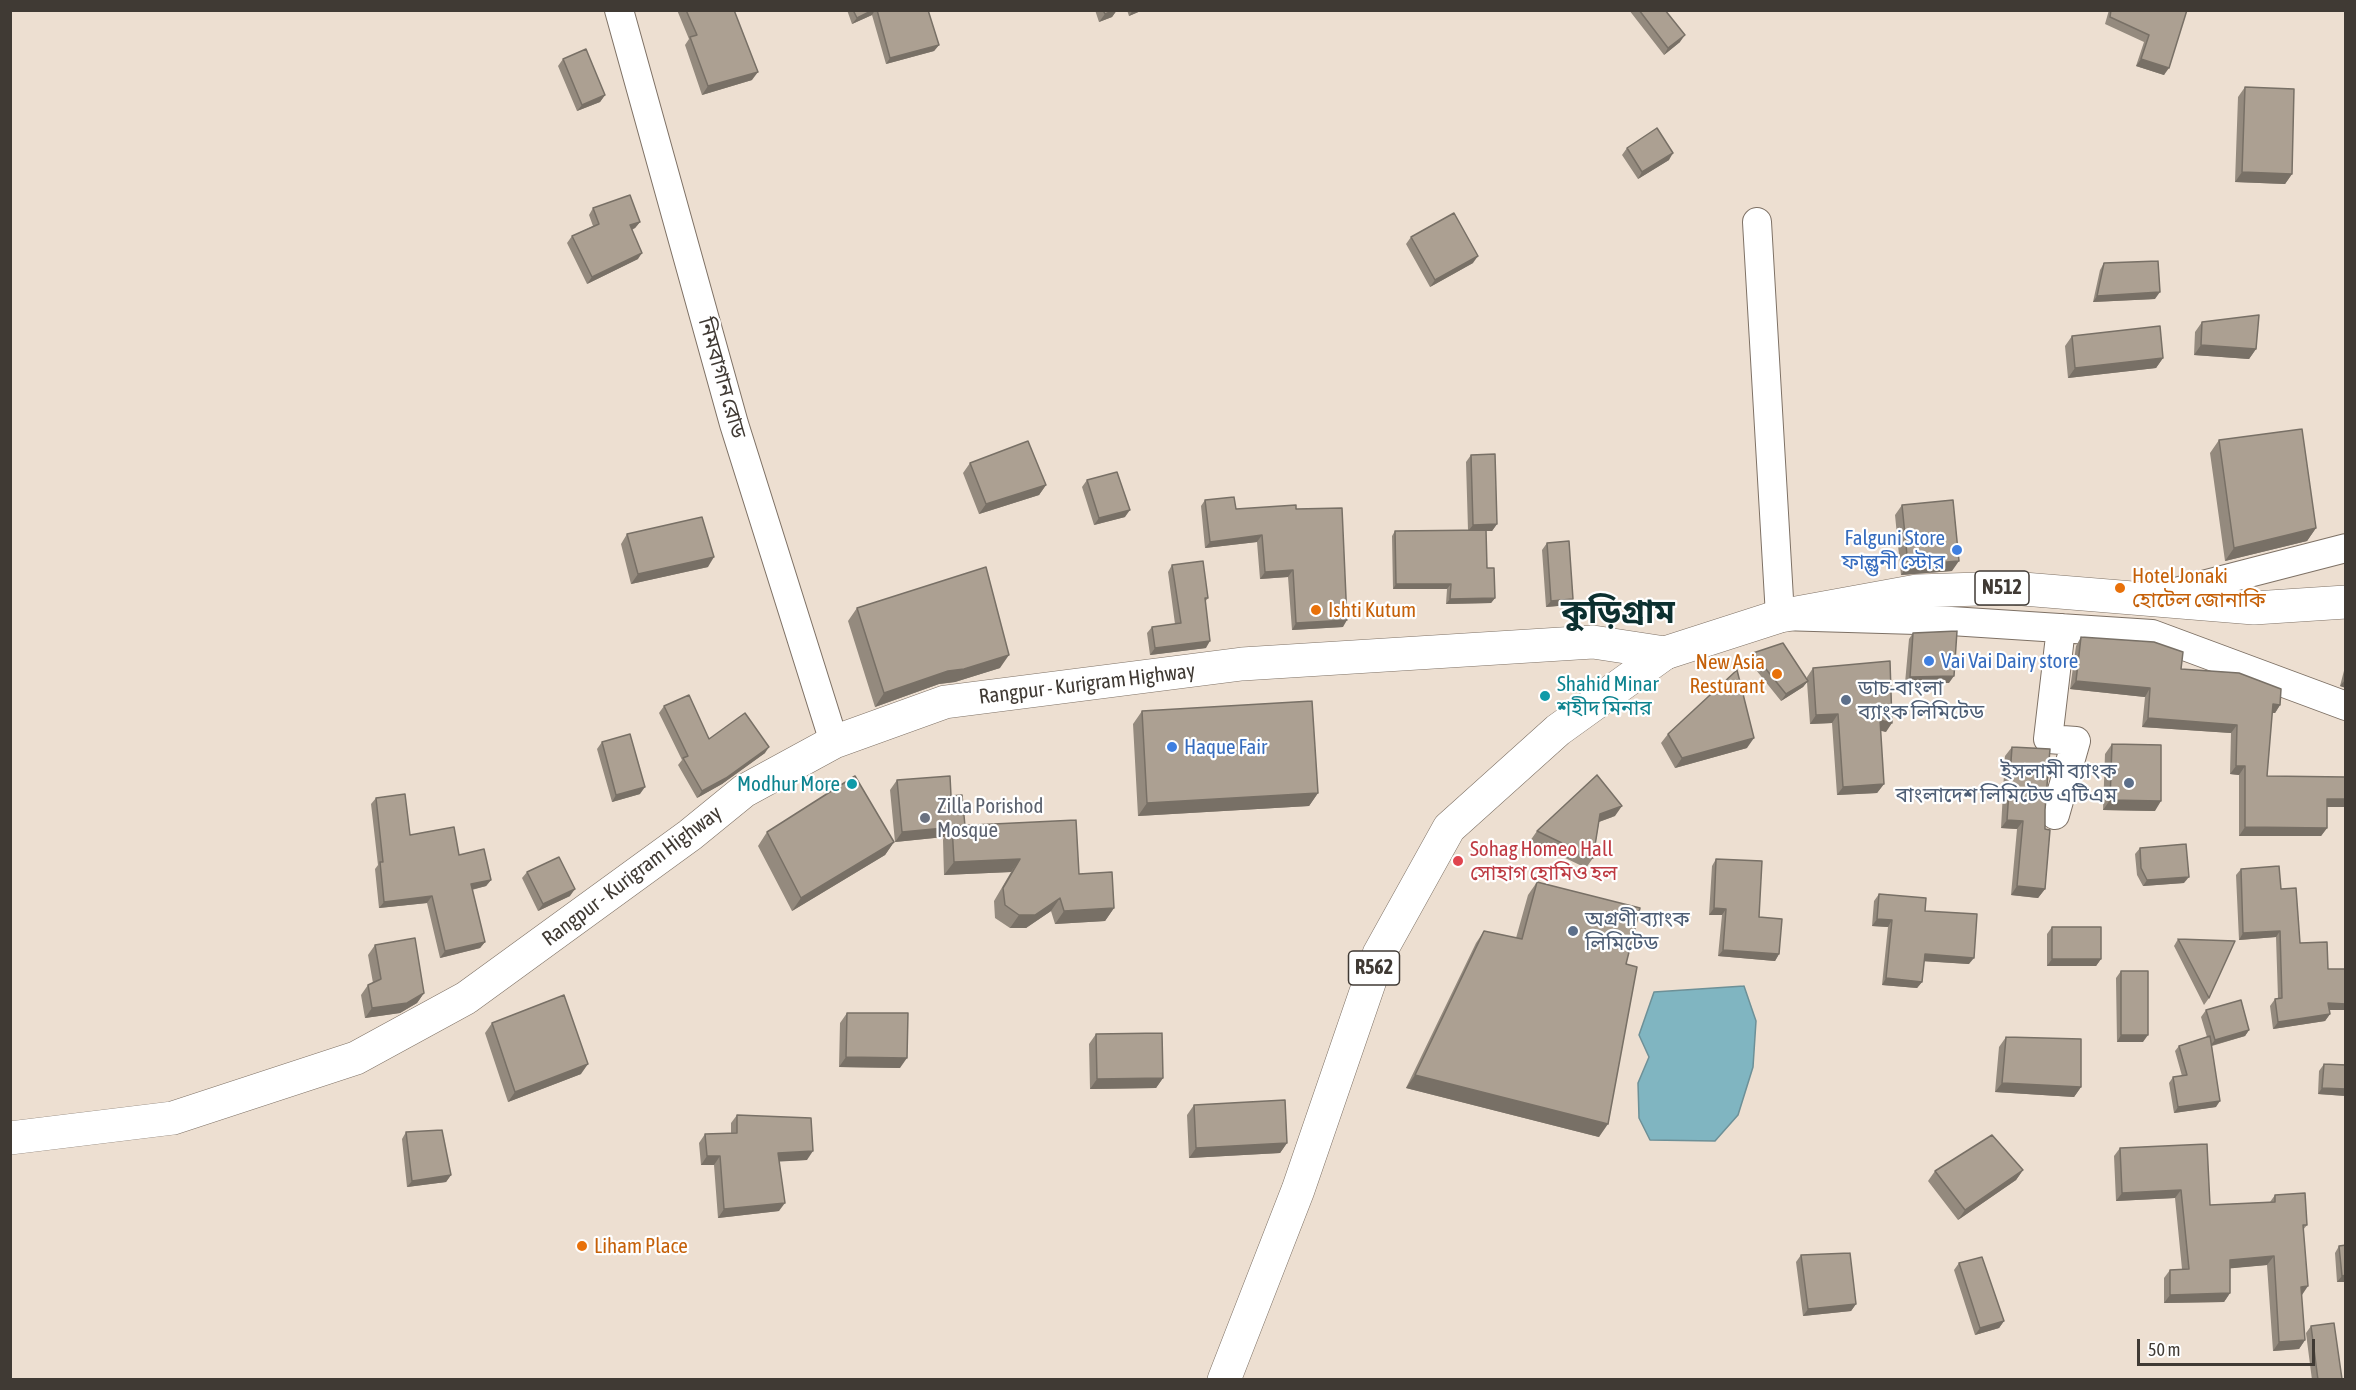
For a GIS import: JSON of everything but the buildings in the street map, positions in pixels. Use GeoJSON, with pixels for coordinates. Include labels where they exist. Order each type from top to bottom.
{"type":"FeatureCollection","features":[{"type":"Feature","properties":{"kind":"main road","name":"N512"},"geometry":{"type":"LineString","coordinates":[[1665,652],[1780,616],[1917,591],[2011,588],[2254,608],[2346,602]]}},
{"type":"Feature","properties":{"kind":"main road","name":"Rangpur - Kurigram Highway"},"geometry":{"type":"LineString","coordinates":[[10,1138],[173,1118],[356,1058],[466,998],[690,835],[744,792],[834,742],[945,702],[1242,664],[1593,642],[1665,652]]}},
{"type":"Feature","properties":{"kind":"main road","name":"R562"},"geometry":{"type":"LineString","coordinates":[[1224,1380],[1298,1190],[1378,954],[1449,828],[1558,730],[1665,652]]}},
{"type":"Feature","properties":{"kind":"street","name":"নিমবাগান রোড"},"geometry":{"type":"LineString","coordinates":[[619,10],[734,424],[834,742]]}},
{"type":"Feature","properties":{"kind":"street"},"geometry":{"type":"LineString","coordinates":[[1757,222],[1780,616],[1952,621],[2152,634],[2346,706]]}},
{"type":"Feature","properties":{"kind":"street"},"geometry":{"type":"LineString","coordinates":[[2152,598],[2346,548]]}},
{"type":"Feature","properties":{"kind":"street"},"geometry":{"type":"LineString","coordinates":[[2055,815],[2076,741],[2048,740],[2061,628]]}},
{"type":"Feature","properties":{"kind":"water"},"geometry":{"type":"Polygon","coordinates":[[[1744,986],[1756,1021],[1753,1067],[1738,1115],[1715,1141],[1650,1140],[1639,1118],[1638,1083],[1649,1057],[1639,1035],[1654,992],[1744,986]]]}},
{"type":"Feature","properties":{"kind":"place","name":"Falguni Store ফাল্গুনী স্টোর"},"geometry":{"type":"Point","coordinates":[1957,550]}},
{"type":"Feature","properties":{"kind":"place","name":"Hotel Jonaki হোটেল জোনাকি"},"geometry":{"type":"Point","coordinates":[2120,588]}},
{"type":"Feature","properties":{"kind":"place","name":"Ishti Kutum"},"geometry":{"type":"Point","coordinates":[1316,610]}},
{"type":"Feature","properties":{"kind":"place","name":"Vai Vai Dairy store"},"geometry":{"type":"Point","coordinates":[1929,661]}},
{"type":"Feature","properties":{"kind":"place","name":"New Asia Resturant"},"geometry":{"type":"Point","coordinates":[1777,674]}},
{"type":"Feature","properties":{"kind":"place","name":"Shahid Minar শহীদ মিনার"},"geometry":{"type":"Point","coordinates":[1545,696]}},
{"type":"Feature","properties":{"kind":"place","name":"ডাচ-বাংলা ব্যাংক লিমিটেড"},"geometry":{"type":"Point","coordinates":[1846,700]}},
{"type":"Feature","properties":{"kind":"place","name":"Haque Fair"},"geometry":{"type":"Point","coordinates":[1172,747]}},
{"type":"Feature","properties":{"kind":"place","name":"ইসলামী ব্যাংক বাংলাদেশ লিমিটেড এটিএম"},"geometry":{"type":"Point","coordinates":[2129,783]}},
{"type":"Feature","properties":{"kind":"place","name":"Modhur More"},"geometry":{"type":"Point","coordinates":[852,784]}},
{"type":"Feature","properties":{"kind":"place","name":"Zilla Porishod Mosque"},"geometry":{"type":"Point","coordinates":[925,818]}},
{"type":"Feature","properties":{"kind":"place","name":"Sohag Homeo Hall সোহাগ হোমিও হল"},"geometry":{"type":"Point","coordinates":[1458,861]}},
{"type":"Feature","properties":{"kind":"place","name":"অগ্রণী ব্যাংক লিমিটেড"},"geometry":{"type":"Point","coordinates":[1573,931]}},
{"type":"Feature","properties":{"kind":"place","name":"Liham Place"},"geometry":{"type":"Point","coordinates":[582,1246]}},
{"type":"Feature","properties":{"kind":"district","name":"কুড়িগ্রাম"},"geometry":{"type":"Point","coordinates":[1618,613]}}]}
